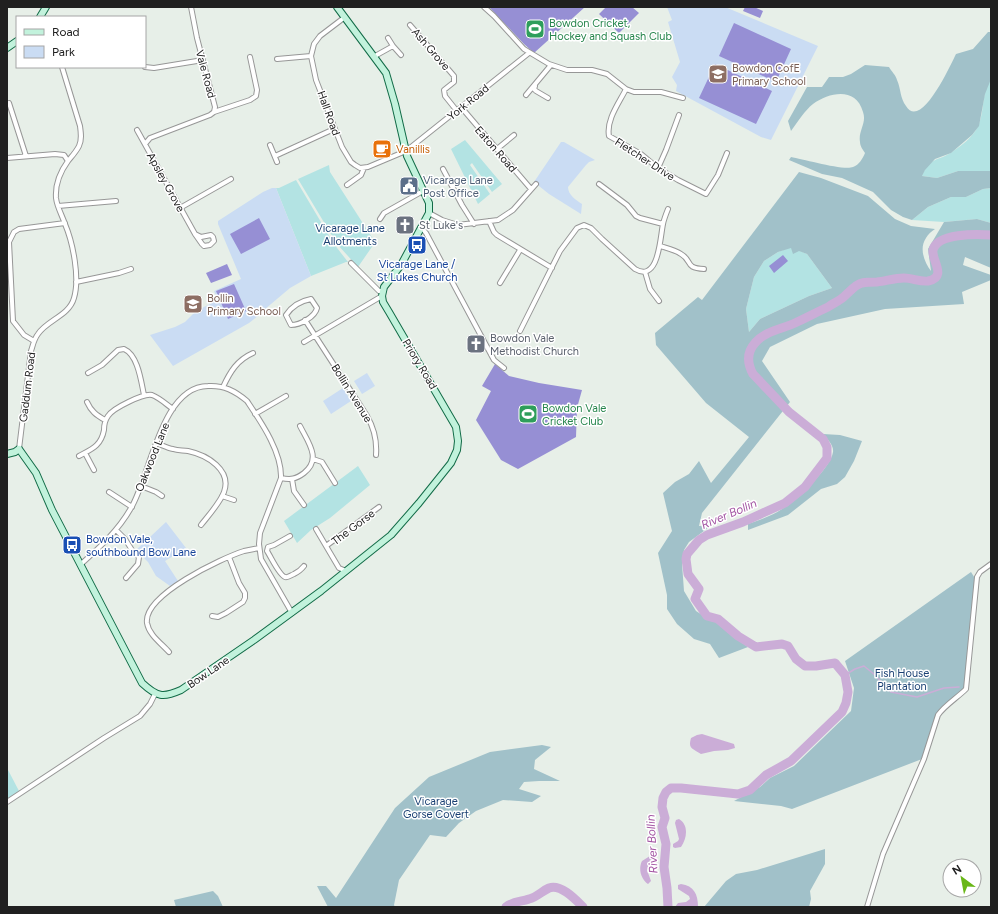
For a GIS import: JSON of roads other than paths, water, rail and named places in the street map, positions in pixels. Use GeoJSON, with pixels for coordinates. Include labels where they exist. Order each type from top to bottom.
{"type":"FeatureCollection","features":[{"type":"Feature","properties":{"kind":"street"},"geometry":{"type":"LineString","coordinates":[[41,16],[46,7]]}},
{"type":"Feature","properties":{"kind":"street","name":"Vale Road"},"geometry":{"type":"LineString","coordinates":[[145,144],[150,138],[210,115],[214,112],[215,107],[197,38],[191,7]]}},
{"type":"Feature","properties":{"kind":"street"},"geometry":{"type":"LineString","coordinates":[[304,342],[382,294],[390,277],[401,265],[429,213],[429,203],[406,151],[388,77],[375,56],[338,7]]}},
{"type":"Feature","properties":{"kind":"street"},"geometry":{"type":"LineString","coordinates":[[484,7],[529,53],[551,65],[567,70],[592,70],[607,74],[626,89],[634,92],[661,92],[683,98]]}},
{"type":"Feature","properties":{"kind":"street"},"geometry":{"type":"LineString","coordinates":[[277,59],[311,56],[314,44],[320,36],[345,17]]}},
{"type":"Feature","properties":{"kind":"street","name":"Ash Grove"},"geometry":{"type":"LineString","coordinates":[[410,25],[454,76],[454,82],[444,90],[445,96],[457,111]]}},
{"type":"Feature","properties":{"kind":"street"},"geometry":{"type":"LineString","coordinates":[[388,38],[401,54]]}},
{"type":"Feature","properties":{"kind":"street"},"geometry":{"type":"LineString","coordinates":[[7,48],[16,42]]}},
{"type":"Feature","properties":{"kind":"street"},"geometry":{"type":"LineString","coordinates":[[375,56],[393,46]]}},
{"type":"Feature","properties":{"kind":"street","name":"York Road"},"geometry":{"type":"LineString","coordinates":[[406,151],[529,53]]}},
{"type":"Feature","properties":{"kind":"street","name":"Hall Road"},"geometry":{"type":"LineString","coordinates":[[311,56],[316,80],[342,147],[351,162],[357,167],[364,168]]}},
{"type":"Feature","properties":{"kind":"street"},"geometry":{"type":"LineString","coordinates":[[214,112],[250,100],[256,96],[257,90],[250,57]]}},
{"type":"Feature","properties":{"kind":"street"},"geometry":{"type":"LineString","coordinates":[[146,67],[154,68],[203,60]]}},
{"type":"Feature","properties":{"kind":"street"},"geometry":{"type":"LineString","coordinates":[[526,95],[551,65]]}},
{"type":"Feature","properties":{"kind":"street","name":"Gaddum Road"},"geometry":{"type":"LineString","coordinates":[[19,449],[31,351],[34,341],[43,329],[69,308],[74,299],[76,282],[71,239],[56,197],[60,173],[79,146],[81,134],[80,126],[62,68]]}},
{"type":"Feature","properties":{"kind":"street"},"geometry":{"type":"LineString","coordinates":[[535,85],[534,89],[548,98]]}},
{"type":"Feature","properties":{"kind":"street","name":"Fletcher Drive"},"geometry":{"type":"LineString","coordinates":[[626,89],[608,128],[609,136],[641,154],[658,168],[706,194],[718,175],[727,153]]}},
{"type":"Feature","properties":{"kind":"street"},"geometry":{"type":"LineString","coordinates":[[9,103],[26,156]]}},
{"type":"Feature","properties":{"kind":"street","name":"Eaton Road"},"geometry":{"type":"LineString","coordinates":[[461,107],[531,189]]}},
{"type":"Feature","properties":{"kind":"street"},"geometry":{"type":"LineString","coordinates":[[658,168],[679,115]]}},
{"type":"Feature","properties":{"kind":"street"},"geometry":{"type":"LineString","coordinates":[[275,156],[334,129]]}},
{"type":"Feature","properties":{"kind":"street","name":"Apsley Grove"},"geometry":{"type":"LineString","coordinates":[[137,130],[195,234],[204,246],[210,245],[214,241],[211,235],[201,236],[195,234]]}},
{"type":"Feature","properties":{"kind":"street"},"geometry":{"type":"LineString","coordinates":[[497,149],[514,135]]}},
{"type":"Feature","properties":{"kind":"street"},"geometry":{"type":"LineString","coordinates":[[270,145],[277,162]]}},
{"type":"Feature","properties":{"kind":"street"},"geometry":{"type":"LineString","coordinates":[[347,185],[361,175],[364,168],[406,151]]}},
{"type":"Feature","properties":{"kind":"street"},"geometry":{"type":"LineString","coordinates":[[7,158],[55,154],[64,155],[68,161]]}},
{"type":"Feature","properties":{"kind":"street"},"geometry":{"type":"LineString","coordinates":[[443,169],[474,224]]}},
{"type":"Feature","properties":{"kind":"street"},"geometry":{"type":"LineString","coordinates":[[180,208],[231,179]]}},
{"type":"Feature","properties":{"kind":"street"},"geometry":{"type":"LineString","coordinates":[[429,213],[442,220],[458,225],[498,220],[513,210],[536,184]]}},
{"type":"Feature","properties":{"kind":"street"},"geometry":{"type":"LineString","coordinates":[[599,184],[627,205],[636,216],[663,224]]}},
{"type":"Feature","properties":{"kind":"street"},"geometry":{"type":"LineString","coordinates":[[380,219],[384,213],[423,191]]}},
{"type":"Feature","properties":{"kind":"street"},"geometry":{"type":"LineString","coordinates":[[58,206],[116,201]]}},
{"type":"Feature","properties":{"kind":"street"},"geometry":{"type":"LineString","coordinates":[[520,331],[560,251],[577,228],[587,226],[592,228],[635,269],[645,272],[652,267],[655,262],[660,246],[663,224],[668,209]]}},
{"type":"Feature","properties":{"kind":"street"},"geometry":{"type":"LineString","coordinates":[[489,221],[497,235],[552,268]]}},
{"type":"Feature","properties":{"kind":"street"},"geometry":{"type":"LineString","coordinates":[[34,341],[24,335],[13,321],[9,242],[14,232],[19,229],[65,223]]}},
{"type":"Feature","properties":{"kind":"street"},"geometry":{"type":"LineString","coordinates":[[421,228],[426,233],[494,360],[504,368]]}},
{"type":"Feature","properties":{"kind":"street"},"geometry":{"type":"LineString","coordinates":[[660,246],[683,254],[691,267],[695,269],[704,269]]}},
{"type":"Feature","properties":{"kind":"street"},"geometry":{"type":"LineString","coordinates":[[500,283],[520,250]]}},
{"type":"Feature","properties":{"kind":"street"},"geometry":{"type":"LineString","coordinates":[[351,263],[382,294]]}},
{"type":"Feature","properties":{"kind":"street"},"geometry":{"type":"LineString","coordinates":[[76,282],[131,269]]}},
{"type":"Feature","properties":{"kind":"street"},"geometry":{"type":"LineString","coordinates":[[645,272],[650,289],[659,301]]}},
{"type":"Feature","properties":{"kind":"street","name":"Priory Road"},"geometry":{"type":"LineString","coordinates":[[382,294],[383,302],[454,421],[458,432]]}},
{"type":"Feature","properties":{"kind":"street"},"geometry":{"type":"LineString","coordinates":[[311,299],[317,308],[316,311],[305,320],[295,325],[291,325],[286,315],[299,303],[311,299]]}},
{"type":"Feature","properties":{"kind":"street","name":"Bollin Avenue"},"geometry":{"type":"LineString","coordinates":[[305,320],[371,423],[376,442],[376,455]]}},
{"type":"Feature","properties":{"kind":"street"},"geometry":{"type":"LineString","coordinates":[[88,372],[102,365],[118,350],[124,349],[133,356],[138,368],[144,395]]}},
{"type":"Feature","properties":{"kind":"street"},"geometry":{"type":"LineString","coordinates":[[223,387],[230,372],[238,362],[252,353]]}},
{"type":"Feature","properties":{"kind":"street","name":"Oakwood Lane"},"geometry":{"type":"LineString","coordinates":[[80,565],[116,530],[132,507],[156,443],[173,409],[182,397],[195,388],[203,386],[223,387],[240,395],[247,401],[278,456],[281,469],[281,478],[260,533],[259,548],[261,559],[292,613]]}},
{"type":"Feature","properties":{"kind":"street"},"geometry":{"type":"LineString","coordinates":[[79,456],[98,445],[103,434],[105,420],[108,415],[144,395],[156,397],[173,409]]}},
{"type":"Feature","properties":{"kind":"street"},"geometry":{"type":"LineString","coordinates":[[255,414],[286,396]]}},
{"type":"Feature","properties":{"kind":"street"},"geometry":{"type":"LineString","coordinates":[[87,402],[95,415],[105,420]]}},
{"type":"Feature","properties":{"kind":"street"},"geometry":{"type":"LineString","coordinates":[[281,478],[292,479],[300,476],[310,468],[314,459],[300,426]]}},
{"type":"Feature","properties":{"kind":"street","name":"Bow Lane"},"geometry":{"type":"LineString","coordinates":[[155,694],[162,696],[181,690],[292,613],[391,535],[451,463],[457,450],[458,432]]}},
{"type":"Feature","properties":{"kind":"street"},"geometry":{"type":"LineString","coordinates":[[156,443],[175,450],[186,450],[196,453],[215,463],[225,479],[222,496],[201,525]]}},
{"type":"Feature","properties":{"kind":"street"},"geometry":{"type":"LineString","coordinates":[[7,454],[15,452],[19,449],[36,473],[52,510],[142,683],[155,694],[150,704],[140,716],[7,802]]}},
{"type":"Feature","properties":{"kind":"street"},"geometry":{"type":"LineString","coordinates":[[85,453],[94,470]]}},
{"type":"Feature","properties":{"kind":"street"},"geometry":{"type":"LineString","coordinates":[[314,459],[322,462],[335,483]]}},
{"type":"Feature","properties":{"kind":"street"},"geometry":{"type":"LineString","coordinates":[[292,479],[294,491],[304,506]]}},
{"type":"Feature","properties":{"kind":"street"},"geometry":{"type":"LineString","coordinates":[[141,486],[162,496]]}},
{"type":"Feature","properties":{"kind":"street"},"geometry":{"type":"LineString","coordinates":[[109,492],[132,507]]}},
{"type":"Feature","properties":{"kind":"street"},"geometry":{"type":"LineString","coordinates":[[222,496],[234,500]]}},
{"type":"Feature","properties":{"kind":"street","name":"The Gorse"},"geometry":{"type":"LineString","coordinates":[[326,546],[379,507]]}},
{"type":"Feature","properties":{"kind":"street","name":"The Gorse"},"geometry":{"type":"LineString","coordinates":[[316,529],[339,568],[346,571]]}},
{"type":"Feature","properties":{"kind":"street"},"geometry":{"type":"LineString","coordinates":[[116,530],[125,539],[132,550],[139,556],[138,564],[126,578]]}},
{"type":"Feature","properties":{"kind":"street"},"geometry":{"type":"LineString","coordinates":[[290,536],[274,545],[268,546],[267,549],[276,568],[283,576],[287,577],[302,570],[304,566]]}},
{"type":"Feature","properties":{"kind":"street"},"geometry":{"type":"LineString","coordinates":[[169,652],[153,636],[150,630],[147,618],[152,606],[174,587],[192,575],[228,557],[259,548]]}},
{"type":"Feature","properties":{"kind":"street"},"geometry":{"type":"LineString","coordinates":[[212,616],[218,617],[226,613],[243,602],[245,598],[245,593],[228,557]]}},
{"type":"Feature","properties":{"kind":"street"},"geometry":{"type":"LineString","coordinates":[[867,907],[883,854],[924,759],[938,715],[942,709],[954,701],[966,689],[977,577],[980,572],[991,564]]}},
{"type":"Feature","properties":{"kind":"street"},"geometry":{"type":"LineString","coordinates":[[268,572],[276,568]]}},
{"type":"Feature","properties":{"kind":"waterway","name":"River Bollin"},"geometry":{"type":"LineString","coordinates":[[668,907],[664,867],[666,844],[662,827],[665,818],[662,807],[663,798],[666,792],[671,788],[738,794],[750,790],[766,775],[791,761],[842,712],[846,703],[848,692],[845,675],[835,663],[805,666],[796,659],[788,646],[782,644],[756,647],[738,636],[718,619],[707,616],[695,599],[699,589],[688,574],[686,559],[687,554],[699,540],[707,535],[743,522],[785,503],[805,487],[827,458],[827,447],[823,439],[789,412],[753,374],[749,362],[750,350],[759,339],[828,307],[841,299],[859,284],[901,278],[925,281],[934,279],[938,272],[933,250],[936,244],[942,240],[958,236],[991,235]]}},
{"type":"Feature","properties":{"kind":"waterway"},"geometry":{"type":"LineString","coordinates":[[845,675],[864,666],[891,692],[917,697],[944,688],[959,687]]}},
{"type":"Feature","properties":{"kind":"waterway","name":"River Bollin"},"geometry":{"type":"LineString","coordinates":[[506,907],[532,898],[546,889],[554,887],[568,893],[583,907]]}},
{"type":"Feature","properties":{"kind":"place","name":"Bowdon Cricket, Hockey and Squash Club"},"geometry":{"type":"Point","coordinates":[535,29]}},
{"type":"Feature","properties":{"kind":"place","name":"Bowdon CofE Primary School"},"geometry":{"type":"Point","coordinates":[718,74]}},
{"type":"Feature","properties":{"kind":"place","name":"Vanillis"},"geometry":{"type":"Point","coordinates":[382,149]}},
{"type":"Feature","properties":{"kind":"place","name":"Vicarage Lane Post Office"},"geometry":{"type":"Point","coordinates":[409,186]}},
{"type":"Feature","properties":{"kind":"place","name":"St Luke's"},"geometry":{"type":"Point","coordinates":[405,225]}},
{"type":"Feature","properties":{"kind":"place","name":"Vicarage Lane / St Lukes Church"},"geometry":{"type":"Point","coordinates":[417,245]}},
{"type":"Feature","properties":{"kind":"place","name":"Bollin Primary School"},"geometry":{"type":"Point","coordinates":[193,304]}},
{"type":"Feature","properties":{"kind":"place","name":"Bowdon Vale Methodist Church"},"geometry":{"type":"Point","coordinates":[476,344]}},
{"type":"Feature","properties":{"kind":"place","name":"Bowdon Vale Cricket Club"},"geometry":{"type":"Point","coordinates":[528,414]}},
{"type":"Feature","properties":{"kind":"place","name":"Bowdon Vale, southbound Bow Lane"},"geometry":{"type":"Point","coordinates":[72,545]}},
{"type":"Feature","properties":{"kind":"park label","name":"Vicarage Lane Allotments"},"geometry":{"type":"Point","coordinates":[350,234]}},
{"type":"Feature","properties":{"kind":"park label","name":"Fish House Plantation"},"geometry":{"type":"Point","coordinates":[902,679]}},
{"type":"Feature","properties":{"kind":"park label","name":"Vicarage Gorse Covert"},"geometry":{"type":"Point","coordinates":[436,807]}}]}
